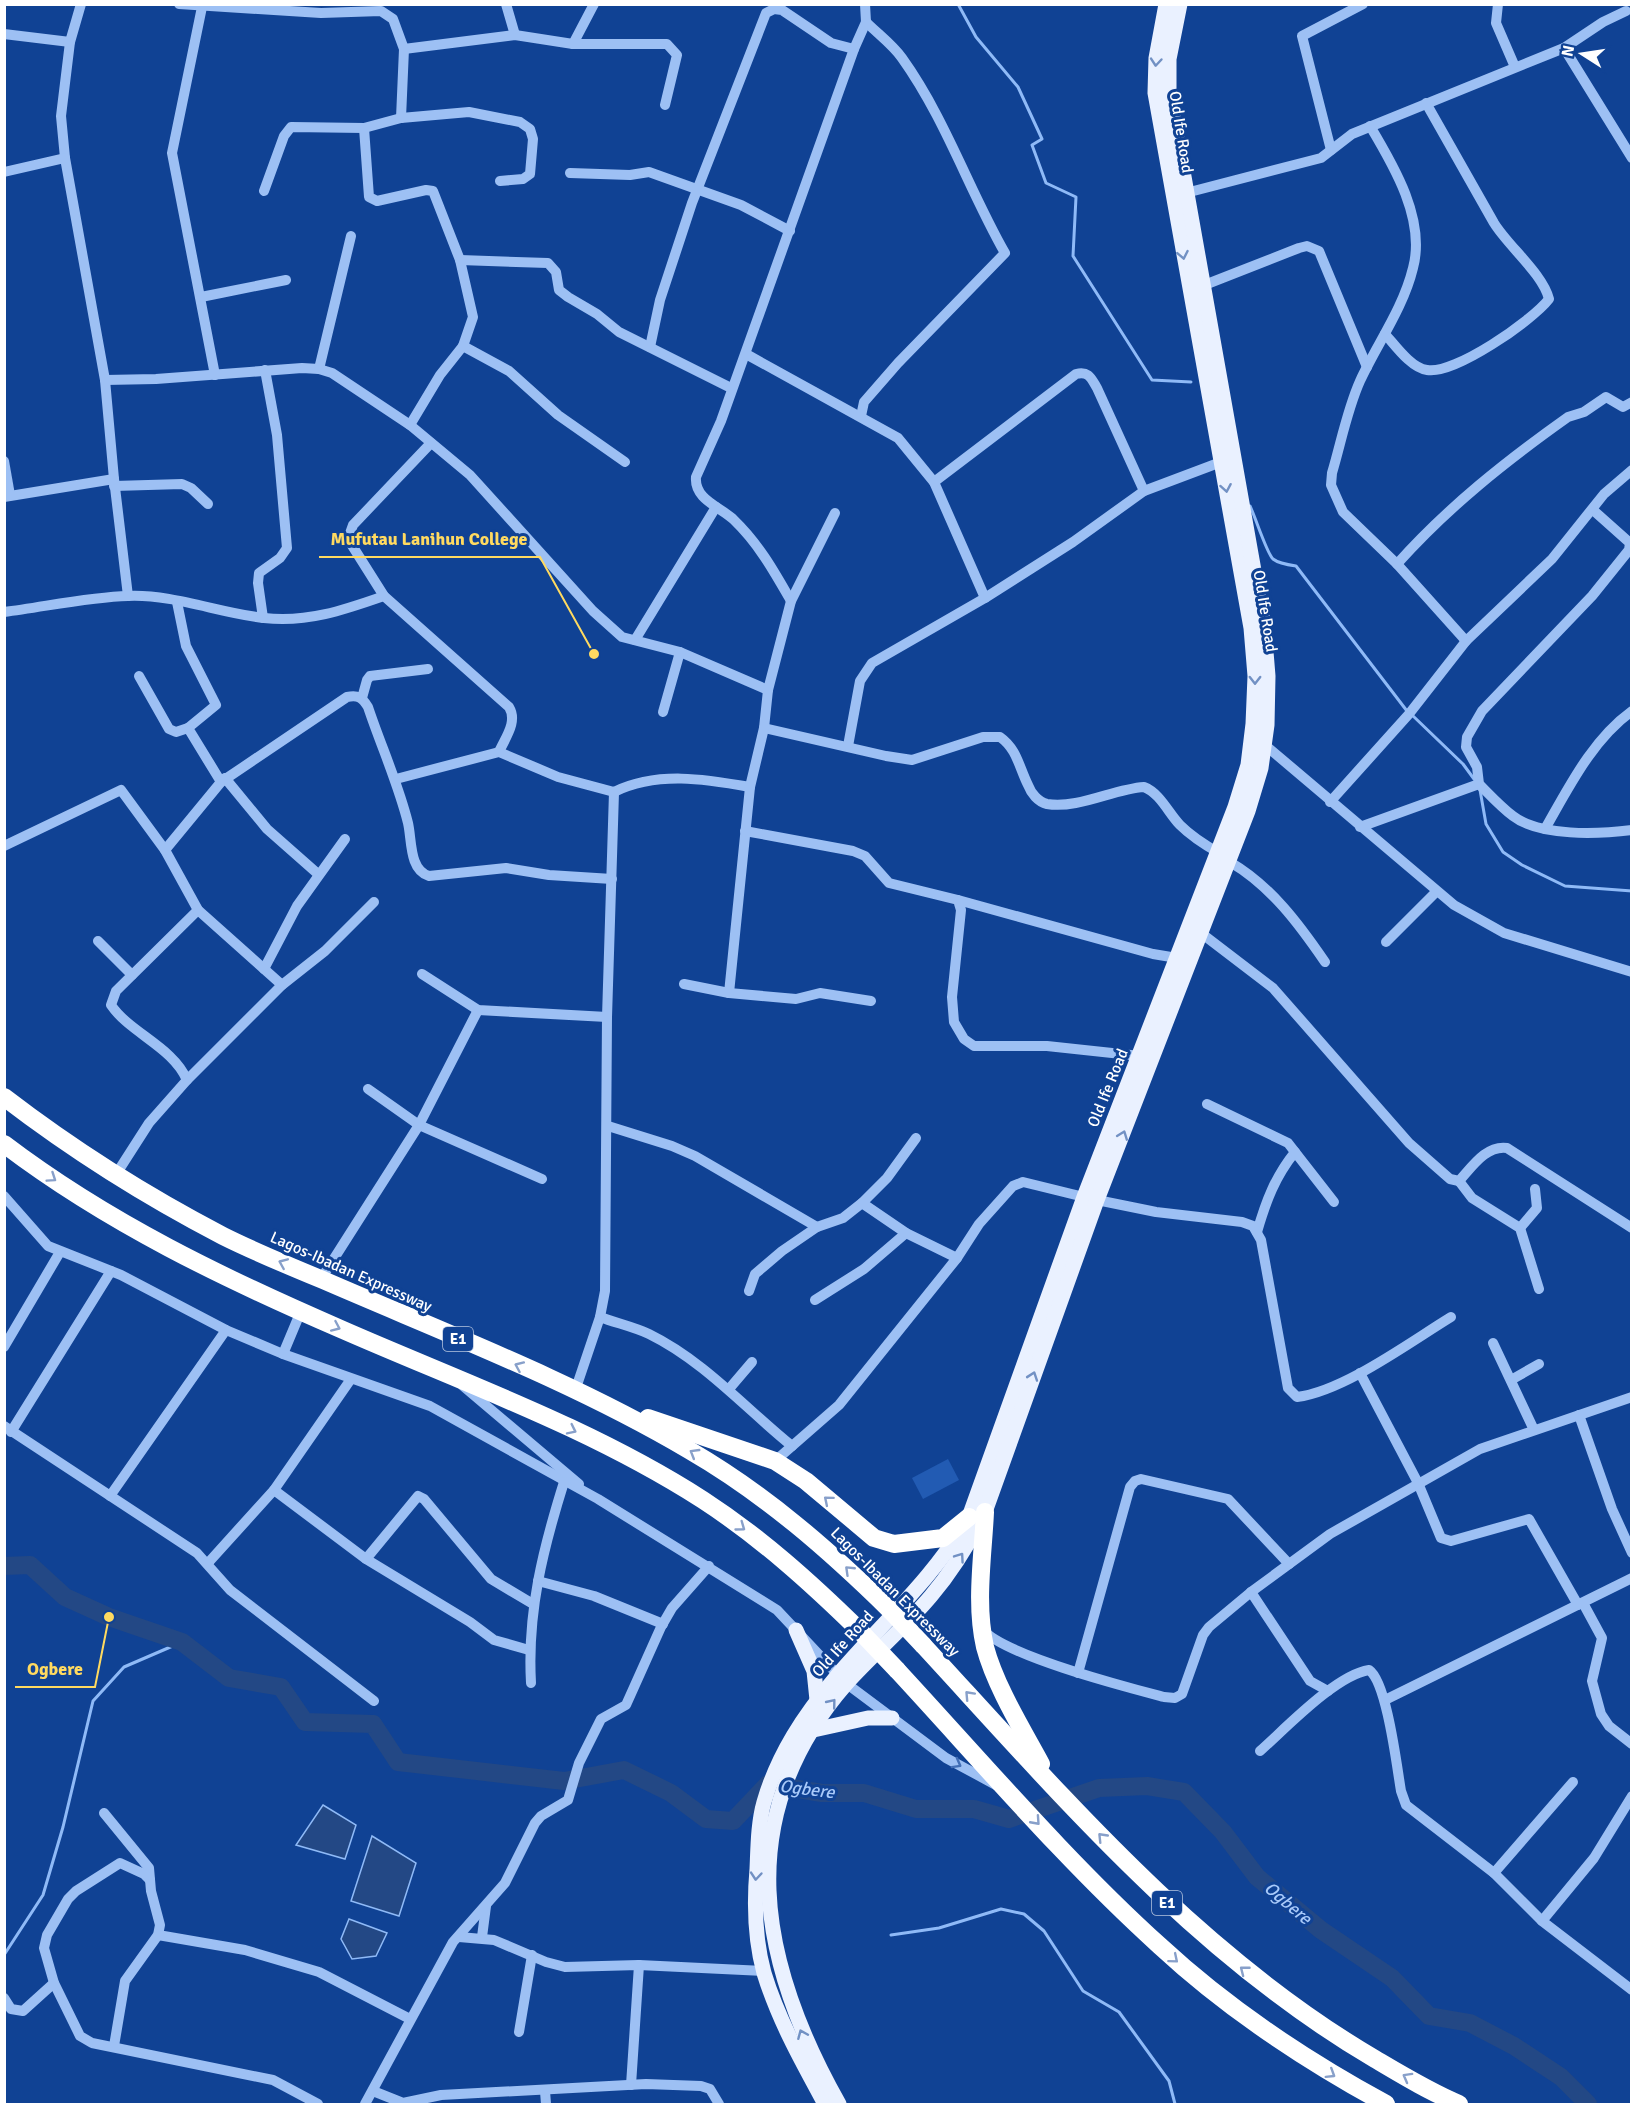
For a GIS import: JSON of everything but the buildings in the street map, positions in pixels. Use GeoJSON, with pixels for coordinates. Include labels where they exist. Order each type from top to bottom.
{"type":"FeatureCollection","features":[{"type":"Feature","properties":{"kind":"highway","name":"Lagos-Ibadan Expressway"},"geometry":{"type":"LineString","coordinates":[[4,1097],[115,1176],[223,1236],[575,1391],[690,1450],[750,1488],[838,1559],[891,1611],[1053,1786],[1152,1888],[1245,1972],[1347,2043],[1459,2104]]}},
{"type":"Feature","properties":{"kind":"highway","name":"E1"},"geometry":{"type":"LineString","coordinates":[[4,1144],[91,1203],[216,1273],[450,1375],[594,1441],[703,1500],[769,1547],[859,1630],[1012,1794],[1151,1938],[1205,1985],[1301,2055],[1386,2104]]}},
{"type":"Feature","properties":{"kind":"highway"},"geometry":{"type":"LineString","coordinates":[[616,1411],[705,1436],[776,1461],[806,1481],[874,1538],[894,1544],[943,1538],[977,1515]]}},
{"type":"Feature","properties":{"kind":"highway"},"geometry":{"type":"LineString","coordinates":[[977,1515],[982,1629],[992,1667],[1053,1786]]}},
{"type":"Feature","properties":{"kind":"main road","name":"Old Ife Road"},"geometry":{"type":"LineString","coordinates":[[825,2104],[783,2022],[764,1971],[758,1943],[755,1887],[770,1804],[797,1725],[817,1700],[931,1596],[964,1553],[1091,1198],[1201,933],[1224,858],[1248,765],[1254,713],[1254,651],[1244,552],[1202,286],[1155,93],[1156,58],[1166,4]]}},
{"type":"Feature","properties":{"kind":"main road","name":"Old Ife Road"},"geometry":{"type":"LineString","coordinates":[[1103,1167],[1140,1056],[1177,958],[1224,858],[1261,768],[1265,745],[1267,658],[1244,552],[1221,462],[1180,195],[1169,92],[1169,59],[1180,4]]}},
{"type":"Feature","properties":{"kind":"main road"},"geometry":{"type":"LineString","coordinates":[[796,1630],[814,1671],[817,1700]]}},
{"type":"Feature","properties":{"kind":"main road","name":"Old Ife Road"},"geometry":{"type":"LineString","coordinates":[[784,1767],[842,1679]]}},
{"type":"Feature","properties":{"kind":"main road"},"geometry":{"type":"LineString","coordinates":[[809,1731],[868,1718],[892,1718]]}},
{"type":"Feature","properties":{"kind":"main road","name":"Old Ife Road"},"geometry":{"type":"LineString","coordinates":[[770,1804],[770,1887],[774,1938],[782,1977],[812,2057],[839,2104]]}},
{"type":"Feature","properties":{"kind":"street"},"geometry":{"type":"LineString","coordinates":[[81,4],[70,42],[61,116],[66,158],[105,380],[114,483],[128,596]]}},
{"type":"Feature","properties":{"kind":"street"},"geometry":{"type":"LineString","coordinates":[[179,4],[321,13],[380,8],[393,19],[404,49],[400,118]]}},
{"type":"Feature","properties":{"kind":"street"},"geometry":{"type":"LineString","coordinates":[[506,4],[515,35]]}},
{"type":"Feature","properties":{"kind":"street"},"geometry":{"type":"LineString","coordinates":[[573,44],[594,4]]}},
{"type":"Feature","properties":{"kind":"street"},"geometry":{"type":"LineString","coordinates":[[791,601],[766,558],[748,535],[733,519],[699,493],[695,486],[696,477],[721,422],[731,388],[746,354],[866,22],[865,4]]}},
{"type":"Feature","properties":{"kind":"street"},"geometry":{"type":"LineString","coordinates":[[1331,150],[1302,36],[1362,4]]}},
{"type":"Feature","properties":{"kind":"street"},"geometry":{"type":"LineString","coordinates":[[1498,4],[1496,23],[1515,68]]}},
{"type":"Feature","properties":{"kind":"street"},"geometry":{"type":"LineString","coordinates":[[202,7],[172,153],[215,375]]}},
{"type":"Feature","properties":{"kind":"street"},"geometry":{"type":"LineString","coordinates":[[650,347],[670,268],[766,13],[774,9],[782,10],[831,43],[854,50]]}},
{"type":"Feature","properties":{"kind":"street"},"geometry":{"type":"LineString","coordinates":[[1180,195],[1321,158],[1342,140],[1370,126],[1564,48],[1603,22],[1626,11]]}},
{"type":"Feature","properties":{"kind":"street"},"geometry":{"type":"LineString","coordinates":[[861,416],[864,402],[898,363],[1005,253],[981,203],[968,183],[943,128],[902,57],[866,22]]}},
{"type":"Feature","properties":{"kind":"street"},"geometry":{"type":"LineString","coordinates":[[4,34],[70,42]]}},
{"type":"Feature","properties":{"kind":"street"},"geometry":{"type":"LineString","coordinates":[[404,49],[515,35],[573,44],[659,43],[674,48],[677,55],[665,105]]}},
{"type":"Feature","properties":{"kind":"street"},"geometry":{"type":"LineString","coordinates":[[1564,48],[1632,158]]}},
{"type":"Feature","properties":{"kind":"street"},"geometry":{"type":"LineString","coordinates":[[1385,334],[1408,358],[1425,370],[1442,370],[1463,362],[1489,346],[1549,299],[1539,280],[1505,240],[1494,223],[1426,103]]}},
{"type":"Feature","properties":{"kind":"street"},"geometry":{"type":"LineString","coordinates":[[264,191],[287,129],[291,127],[364,128],[400,118],[469,112],[520,122],[530,129],[533,139],[530,174],[523,179],[500,181]]}},
{"type":"Feature","properties":{"kind":"street"},"geometry":{"type":"LineString","coordinates":[[1370,126],[1389,158],[1410,211],[1415,230],[1413,268],[1385,334],[1367,367],[1346,426],[1331,485],[1343,512],[1398,564],[1466,641]]}},
{"type":"Feature","properties":{"kind":"street"},"geometry":{"type":"LineString","coordinates":[[364,128],[371,200],[426,190],[433,191],[460,260],[473,317],[463,346],[440,375],[410,425]]}},
{"type":"Feature","properties":{"kind":"street"},"geometry":{"type":"LineString","coordinates":[[4,172],[66,158]]}},
{"type":"Feature","properties":{"kind":"street"},"geometry":{"type":"LineString","coordinates":[[570,172],[630,176],[649,172],[741,205],[790,231]]}},
{"type":"Feature","properties":{"kind":"street"},"geometry":{"type":"LineString","coordinates":[[319,369],[351,236]]}},
{"type":"Feature","properties":{"kind":"street"},"geometry":{"type":"LineString","coordinates":[[1202,286],[1299,248],[1315,248],[1320,251],[1367,367]]}},
{"type":"Feature","properties":{"kind":"street"},"geometry":{"type":"LineString","coordinates":[[460,260],[548,263],[556,272],[559,290],[597,314],[618,332],[731,388]]}},
{"type":"Feature","properties":{"kind":"street"},"geometry":{"type":"LineString","coordinates":[[201,297],[286,280]]}},
{"type":"Feature","properties":{"kind":"street"},"geometry":{"type":"LineString","coordinates":[[463,346],[509,371],[558,415],[625,462]]}},
{"type":"Feature","properties":{"kind":"street"},"geometry":{"type":"LineString","coordinates":[[746,354],[898,438],[934,482],[985,598]]}},
{"type":"Feature","properties":{"kind":"street"},"geometry":{"type":"LineString","coordinates":[[105,380],[319,369],[343,379],[410,425],[470,476],[607,626],[622,637],[680,652],[768,690]]}},
{"type":"Feature","properties":{"kind":"street"},"geometry":{"type":"LineString","coordinates":[[263,618],[259,573],[280,558],[287,548],[277,435],[265,370]]}},
{"type":"Feature","properties":{"kind":"street"},"geometry":{"type":"LineString","coordinates":[[934,482],[1076,374],[1084,372],[1089,375],[1097,388],[1144,491]]}},
{"type":"Feature","properties":{"kind":"street"},"geometry":{"type":"LineString","coordinates":[[1398,564],[1434,523],[1469,493],[1568,417],[1584,412],[1606,397],[1623,407],[1632,402]]}},
{"type":"Feature","properties":{"kind":"street"},"geometry":{"type":"LineString","coordinates":[[431,442],[349,531],[350,546],[384,596],[509,707],[513,714],[513,722],[499,752]]}},
{"type":"Feature","properties":{"kind":"street"},"geometry":{"type":"LineString","coordinates":[[4,461],[7,496],[114,483],[182,484],[191,488],[208,504]]}},
{"type":"Feature","properties":{"kind":"street"},"geometry":{"type":"LineString","coordinates":[[848,746],[860,681],[872,663],[985,598],[1073,542],[1144,491],[1221,462]]}},
{"type":"Feature","properties":{"kind":"street"},"geometry":{"type":"LineString","coordinates":[[1330,802],[1409,714],[1466,641],[1552,559],[1604,494],[1632,470]]}},
{"type":"Feature","properties":{"kind":"street"},"geometry":{"type":"LineString","coordinates":[[635,640],[716,507]]}},
{"type":"Feature","properties":{"kind":"street"},"geometry":{"type":"LineString","coordinates":[[1593,510],[1631,546],[1592,596],[1482,711],[1467,737],[1466,747],[1477,767],[1479,784],[1514,817],[1545,829],[1589,832],[1632,830]]}},
{"type":"Feature","properties":{"kind":"street"},"geometry":{"type":"LineString","coordinates":[[729,993],[750,787],[764,728],[768,690],[791,601],[835,513]]}},
{"type":"Feature","properties":{"kind":"street"},"geometry":{"type":"LineString","coordinates":[[4,612],[128,596],[177,602],[263,618],[307,618],[341,611],[384,596]]}},
{"type":"Feature","properties":{"kind":"street"},"geometry":{"type":"LineString","coordinates":[[139,676],[169,729],[176,732],[188,728],[216,705],[186,646],[177,602]]}},
{"type":"Feature","properties":{"kind":"street"},"geometry":{"type":"LineString","coordinates":[[663,712],[680,652]]}},
{"type":"Feature","properties":{"kind":"street"},"geometry":{"type":"LineString","coordinates":[[428,669],[370,676],[362,698],[396,779],[409,825],[416,867],[421,873],[429,876],[506,868],[549,875],[612,879]]}},
{"type":"Feature","properties":{"kind":"street"},"geometry":{"type":"LineString","coordinates":[[165,850],[223,780],[347,697],[362,698]]}},
{"type":"Feature","properties":{"kind":"street"},"geometry":{"type":"LineString","coordinates":[[1545,829],[1602,738],[1615,723],[1632,711]]}},
{"type":"Feature","properties":{"kind":"street"},"geometry":{"type":"LineString","coordinates":[[188,728],[223,780],[267,829],[318,874]]}},
{"type":"Feature","properties":{"kind":"street"},"geometry":{"type":"LineString","coordinates":[[764,728],[912,760],[983,737],[1000,737],[1013,749],[1029,788],[1036,798],[1045,804],[1069,802],[1144,787],[1152,792],[1180,825],[1199,842],[1261,883],[1300,926],[1325,962]]}},
{"type":"Feature","properties":{"kind":"street"},"geometry":{"type":"LineString","coordinates":[[1265,745],[1436,892],[1504,933],[1632,972]]}},
{"type":"Feature","properties":{"kind":"street"},"geometry":{"type":"LineString","coordinates":[[396,779],[499,752],[558,777],[614,792],[630,784],[694,777],[750,787]]}},
{"type":"Feature","properties":{"kind":"street"},"geometry":{"type":"LineString","coordinates":[[1360,826],[1479,784]]}},
{"type":"Feature","properties":{"kind":"street"},"geometry":{"type":"LineString","coordinates":[[4,846],[121,790],[165,850],[198,910],[282,984]]}},
{"type":"Feature","properties":{"kind":"street"},"geometry":{"type":"LineString","coordinates":[[575,1391],[600,1317],[605,1291],[607,1017],[614,792]]}},
{"type":"Feature","properties":{"kind":"street"},"geometry":{"type":"LineString","coordinates":[[745,831],[852,851],[864,856],[890,883],[1143,951],[1177,958]]}},
{"type":"Feature","properties":{"kind":"street"},"geometry":{"type":"LineString","coordinates":[[264,969],[297,906],[345,839]]}},
{"type":"Feature","properties":{"kind":"street"},"geometry":{"type":"LineString","coordinates":[[1386,942],[1436,892]]}},
{"type":"Feature","properties":{"kind":"street"},"geometry":{"type":"LineString","coordinates":[[958,900],[961,905],[960,932],[952,997],[954,1022],[964,1040],[974,1046],[1047,1046],[1140,1056]]}},
{"type":"Feature","properties":{"kind":"street"},"geometry":{"type":"LineString","coordinates":[[115,1176],[149,1123],[187,1080],[282,984],[325,951],[374,902]]}},
{"type":"Feature","properties":{"kind":"street"},"geometry":{"type":"LineString","coordinates":[[187,1080],[183,1071],[170,1058],[111,1005],[116,991],[198,910]]}},
{"type":"Feature","properties":{"kind":"street"},"geometry":{"type":"LineString","coordinates":[[1201,933],[1273,988],[1409,1143],[1439,1172],[1450,1179],[1459,1181],[1472,1198],[1520,1228],[1539,1289]]}},
{"type":"Feature","properties":{"kind":"street"},"geometry":{"type":"LineString","coordinates":[[98,941],[132,975]]}},
{"type":"Feature","properties":{"kind":"street"},"geometry":{"type":"LineString","coordinates":[[422,974],[478,1010],[607,1017]]}},
{"type":"Feature","properties":{"kind":"street"},"geometry":{"type":"LineString","coordinates":[[684,984],[729,993],[796,999],[820,993],[871,1001]]}},
{"type":"Feature","properties":{"kind":"street"},"geometry":{"type":"LineString","coordinates":[[321,1279],[419,1125],[478,1010]]}},
{"type":"Feature","properties":{"kind":"street"},"geometry":{"type":"LineString","coordinates":[[368,1089],[419,1125],[542,1179]]}},
{"type":"Feature","properties":{"kind":"street"},"geometry":{"type":"LineString","coordinates":[[1208,1104],[1288,1143],[1334,1202]]}},
{"type":"Feature","properties":{"kind":"street"},"geometry":{"type":"LineString","coordinates":[[608,1126],[672,1146],[695,1156],[817,1227]]}},
{"type":"Feature","properties":{"kind":"street"},"geometry":{"type":"LineString","coordinates":[[749,1292],[755,1274],[782,1251],[817,1227],[843,1218],[862,1203],[887,1178],[916,1138]]}},
{"type":"Feature","properties":{"kind":"street"},"geometry":{"type":"LineString","coordinates":[[1459,1181],[1486,1153],[1500,1147],[1507,1148],[1632,1228]]}},
{"type":"Feature","properties":{"kind":"street"},"geometry":{"type":"LineString","coordinates":[[1257,1232],[1268,1195],[1280,1171],[1295,1152]]}},
{"type":"Feature","properties":{"kind":"street"},"geometry":{"type":"LineString","coordinates":[[776,1461],[839,1405],[957,1258],[979,1224],[1012,1186],[1023,1182],[1156,1212],[1242,1222],[1253,1226],[1261,1240],[1271,1304],[1290,1393],[1298,1397],[1310,1396],[1360,1372],[1451,1317]]}},
{"type":"Feature","properties":{"kind":"street"},"geometry":{"type":"LineString","coordinates":[[1520,1228],[1537,1208],[1535,1189]]}},
{"type":"Feature","properties":{"kind":"street"},"geometry":{"type":"LineString","coordinates":[[4,1196],[48,1246],[111,1271],[226,1330],[283,1354],[430,1406],[598,1499],[777,1610],[842,1679],[946,1758],[1012,1794]]}},
{"type":"Feature","properties":{"kind":"street"},"geometry":{"type":"LineString","coordinates":[[862,1203],[906,1233],[957,1258]]}},
{"type":"Feature","properties":{"kind":"street"},"geometry":{"type":"LineString","coordinates":[[815,1300],[864,1269],[906,1233]]}},
{"type":"Feature","properties":{"kind":"street"},"geometry":{"type":"LineString","coordinates":[[4,1347],[60,1252]]}},
{"type":"Feature","properties":{"kind":"street"},"geometry":{"type":"LineString","coordinates":[[111,1271],[8,1429],[197,1553],[230,1590],[374,1701]]}},
{"type":"Feature","properties":{"kind":"street"},"geometry":{"type":"LineString","coordinates":[[283,1354],[301,1311]]}},
{"type":"Feature","properties":{"kind":"street"},"geometry":{"type":"LineString","coordinates":[[600,1317],[650,1335],[729,1389],[753,1414],[792,1446]]}},
{"type":"Feature","properties":{"kind":"street"},"geometry":{"type":"LineString","coordinates":[[110,1496],[226,1330]]}},
{"type":"Feature","properties":{"kind":"street"},"geometry":{"type":"LineString","coordinates":[[1493,1343],[1534,1430]]}},
{"type":"Feature","properties":{"kind":"street"},"geometry":{"type":"LineString","coordinates":[[729,1389],[752,1362]]}},
{"type":"Feature","properties":{"kind":"street"},"geometry":{"type":"LineString","coordinates":[[1511,1380],[1539,1364]]}},
{"type":"Feature","properties":{"kind":"street"},"geometry":{"type":"LineString","coordinates":[[1360,1372],[1418,1483],[1441,1538],[1446,1540],[1529,1519],[1602,1638],[1592,1681],[1601,1714],[1609,1726],[1632,1744]]}},
{"type":"Feature","properties":{"kind":"street"},"geometry":{"type":"LineString","coordinates":[[450,1375],[508,1427],[598,1499]]}},
{"type":"Feature","properties":{"kind":"street"},"geometry":{"type":"LineString","coordinates":[[208,1563],[274,1490],[351,1379]]}},
{"type":"Feature","properties":{"kind":"street"},"geometry":{"type":"LineString","coordinates":[[982,1629],[998,1642],[1078,1673],[1164,1697],[1176,1698],[1182,1694],[1187,1684],[1203,1635],[1209,1627],[1251,1592],[1330,1534],[1480,1449],[1632,1397]]}},
{"type":"Feature","properties":{"kind":"street"},"geometry":{"type":"LineString","coordinates":[[1579,1415],[1612,1509],[1632,1553]]}},
{"type":"Feature","properties":{"kind":"street"},"geometry":{"type":"LineString","coordinates":[[1078,1673],[1130,1487],[1135,1481],[1141,1479],[1227,1498],[1289,1564]]}},
{"type":"Feature","properties":{"kind":"street"},"geometry":{"type":"LineString","coordinates":[[531,1683],[529,1650],[533,1604],[542,1550],[564,1482]]}},
{"type":"Feature","properties":{"kind":"street"},"geometry":{"type":"LineString","coordinates":[[274,1490],[366,1559],[470,1622],[494,1640],[529,1650]]}},
{"type":"Feature","properties":{"kind":"street"},"geometry":{"type":"LineString","coordinates":[[366,1559],[418,1496],[424,1499],[491,1579],[533,1604]]}},
{"type":"Feature","properties":{"kind":"street"},"geometry":{"type":"LineString","coordinates":[[365,2104],[453,1942],[486,1906],[510,1875],[535,1823],[541,1816],[568,1800],[576,1772],[601,1719],[626,1705],[672,1608],[709,1566]]}},
{"type":"Feature","properties":{"kind":"street"},"geometry":{"type":"LineString","coordinates":[[1385,1700],[1632,1578]]}},
{"type":"Feature","properties":{"kind":"street"},"geometry":{"type":"LineString","coordinates":[[538,1581],[594,1596],[663,1624]]}},
{"type":"Feature","properties":{"kind":"street"},"geometry":{"type":"LineString","coordinates":[[1251,1592],[1310,1681],[1328,1691]]}},
{"type":"Feature","properties":{"kind":"street"},"geometry":{"type":"LineString","coordinates":[[1260,1751],[1328,1691],[1369,1670],[1374,1674],[1385,1700],[1401,1791],[1406,1805],[1494,1873],[1542,1921],[1632,1990]]}},
{"type":"Feature","properties":{"kind":"street"},"geometry":{"type":"LineString","coordinates":[[1494,1873],[1573,1782]]}},
{"type":"Feature","properties":{"kind":"street"},"geometry":{"type":"LineString","coordinates":[[1542,1921],[1594,1858],[1632,1796]]}},
{"type":"Feature","properties":{"kind":"street"},"geometry":{"type":"LineString","coordinates":[[104,1813],[144,1859],[149,1868],[160,1925],[158,1935],[125,1981],[114,2046]]}},
{"type":"Feature","properties":{"kind":"street"},"geometry":{"type":"LineString","coordinates":[[150,1880],[144,1874],[120,1863],[76,1891],[68,1899],[47,1935],[44,1948],[54,1983],[80,2036],[92,2043],[273,2080],[318,2104]]}},
{"type":"Feature","properties":{"kind":"street"},"geometry":{"type":"LineString","coordinates":[[482,1937],[486,1906]]}},
{"type":"Feature","properties":{"kind":"street"},"geometry":{"type":"LineString","coordinates":[[158,1935],[245,1950],[319,1972],[410,2019]]}},
{"type":"Feature","properties":{"kind":"street"},"geometry":{"type":"LineString","coordinates":[[459,1937],[482,1937],[508,1944],[546,1962],[565,1967],[639,1965],[764,1971]]}},
{"type":"Feature","properties":{"kind":"street"},"geometry":{"type":"LineString","coordinates":[[519,2032],[532,1955]]}},
{"type":"Feature","properties":{"kind":"street"},"geometry":{"type":"LineString","coordinates":[[631,2085],[639,1965]]}},
{"type":"Feature","properties":{"kind":"street"},"geometry":{"type":"LineString","coordinates":[[4,1998],[11,2009],[23,2011],[54,1983]]}},
{"type":"Feature","properties":{"kind":"street"},"geometry":{"type":"LineString","coordinates":[[373,2091],[399,2104],[631,2085],[701,2086],[710,2089],[719,2104]]}},
{"type":"Feature","properties":{"kind":"street"},"geometry":{"type":"LineString","coordinates":[[545,2091],[546,2104]]}},
{"type":"Feature","properties":{"kind":"shaded area"},"geometry":{"type":"Polygon","coordinates":[[[948,1459],[959,1480],[923,1499],[912,1478],[948,1459]]]}},
{"type":"Feature","properties":{"kind":"shaded area"},"geometry":{"type":"Polygon","coordinates":[[[323,1805],[356,1825],[345,1859],[296,1845],[323,1805]]]}},
{"type":"Feature","properties":{"kind":"shaded area"},"geometry":{"type":"Polygon","coordinates":[[[372,1836],[416,1863],[399,1916],[351,1901],[372,1836]]]}},
{"type":"Feature","properties":{"kind":"shaded area"},"geometry":{"type":"Polygon","coordinates":[[[349,1919],[387,1933],[376,1956],[352,1959],[341,1939],[349,1919]]]}},
{"type":"Feature","properties":{"kind":"waterway"},"geometry":{"type":"LineString","coordinates":[[958,4],[976,37],[1018,87],[1042,139],[1032,145],[1046,183],[1076,197],[1073,256],[1152,380],[1191,382]]}},
{"type":"Feature","properties":{"kind":"waterway"},"geometry":{"type":"LineString","coordinates":[[1250,506],[1273,559],[1296,566],[1407,711]]}},
{"type":"Feature","properties":{"kind":"waterway"},"geometry":{"type":"LineString","coordinates":[[1412,715],[1463,764],[1474,779]]}},
{"type":"Feature","properties":{"kind":"waterway"},"geometry":{"type":"LineString","coordinates":[[1480,790],[1486,824],[1503,852],[1522,865],[1565,886],[1632,891]]}},
{"type":"Feature","properties":{"kind":"waterway","name":"Ogbere"},"geometry":{"type":"LineString","coordinates":[[4,1566],[30,1565],[65,1597],[109,1617],[182,1642],[229,1678],[281,1687],[305,1722],[373,1724],[398,1762],[564,1781],[624,1770],[671,1793],[706,1819],[733,1821],[768,1784],[822,1793],[864,1793],[916,1809],[974,1809],[1009,1819],[1099,1788],[1147,1786],[1184,1792],[1223,1832],[1257,1877],[1321,1930],[1392,1978],[1429,2016],[1470,2023],[1514,2046],[1561,2077],[1588,2104]]}},
{"type":"Feature","properties":{"kind":"waterway"},"geometry":{"type":"LineString","coordinates":[[4,1955],[43,1895],[63,1827],[93,1701],[124,1667],[182,1642]]}},
{"type":"Feature","properties":{"kind":"waterway"},"geometry":{"type":"LineString","coordinates":[[891,1935],[939,1928],[1001,1909],[1024,1914],[1044,1931],[1083,1991],[1119,2012],[1169,2081],[1175,2104]]}},
{"type":"Feature","properties":{"kind":"place","name":"Mufutau Lanihun College"},"geometry":{"type":"Point","coordinates":[594,654]}},
{"type":"Feature","properties":{"kind":"place","name":"Ogbere"},"geometry":{"type":"Point","coordinates":[109,1617]}}]}
